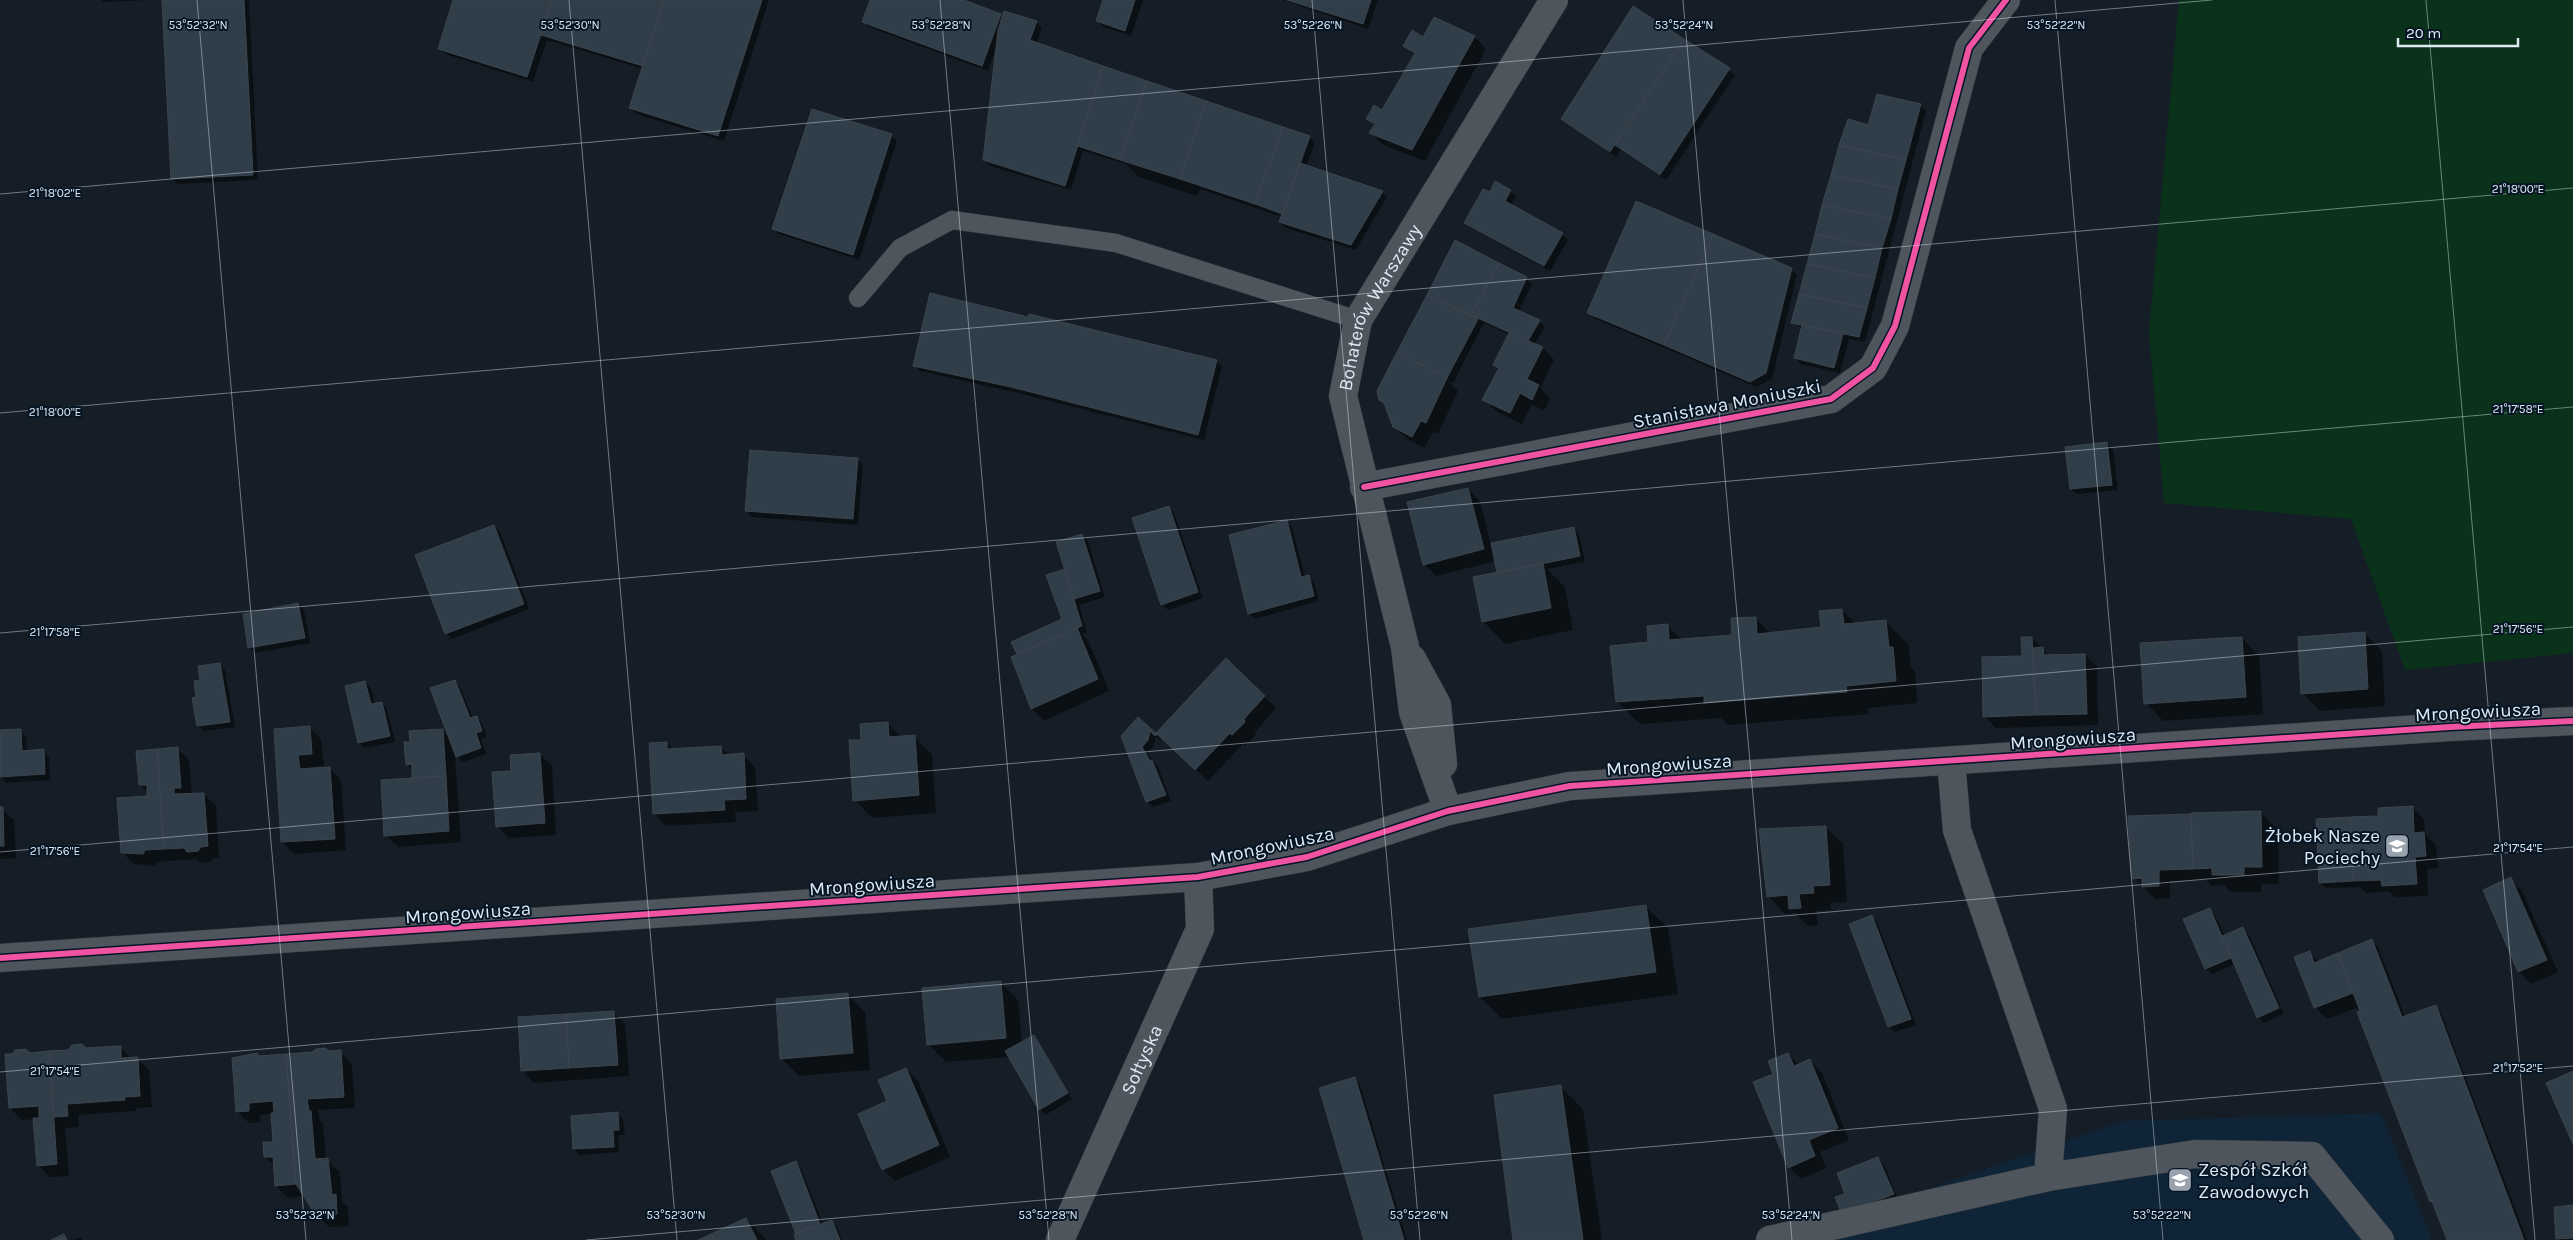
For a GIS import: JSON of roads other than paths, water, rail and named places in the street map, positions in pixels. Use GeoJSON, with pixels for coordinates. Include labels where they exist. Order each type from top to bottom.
{"type":"FeatureCollection","features":[{"type":"Feature","properties":{"kind":"street","name":"Bohaterów Warszawy"},"geometry":{"type":"LineString","coordinates":[[1448,811],[1414,712],[1405,647],[1343,396],[1358,320],[1554,0]]}},
{"type":"Feature","properties":{"kind":"street","name":"Stanisława Moniuszki"},"geometry":{"type":"LineString","coordinates":[[1364,487],[1832,399],[1873,368],[1895,326],[1969,48],[2006,0]]}},
{"type":"Feature","properties":{"kind":"street","name":"Mrongowiusza"},"geometry":{"type":"LineString","coordinates":[[0,958],[1198,876],[1307,857],[1448,811],[1570,786],[2450,727],[2573,721]]}},
{"type":"Feature","properties":{"kind":"street"},"geometry":{"type":"LineString","coordinates":[[1951,761],[1957,830],[2053,1109],[2048,1177]]}},
{"type":"Feature","properties":{"kind":"street","name":"Sołtyska"},"geometry":{"type":"LineString","coordinates":[[1060,1240],[1200,929],[1198,876]]}},
{"type":"Feature","properties":{"kind":"street"},"geometry":{"type":"LineString","coordinates":[[1769,1237],[2048,1177],[2195,1154],[2312,1156],[2380,1240]]}},
{"type":"Feature","properties":{"kind":"lane"},"geometry":{"type":"LineString","coordinates":[[858,298],[900,248],[952,220],[1116,244],[1358,320]]}},
{"type":"Feature","properties":{"kind":"place","name":"Żłobek Nasze Pociechy"},"geometry":{"type":"Point","coordinates":[2397,846]}},
{"type":"Feature","properties":{"kind":"place","name":"Zespół Szkół Zawodowych"},"geometry":{"type":"Point","coordinates":[2180,1180]}}]}
